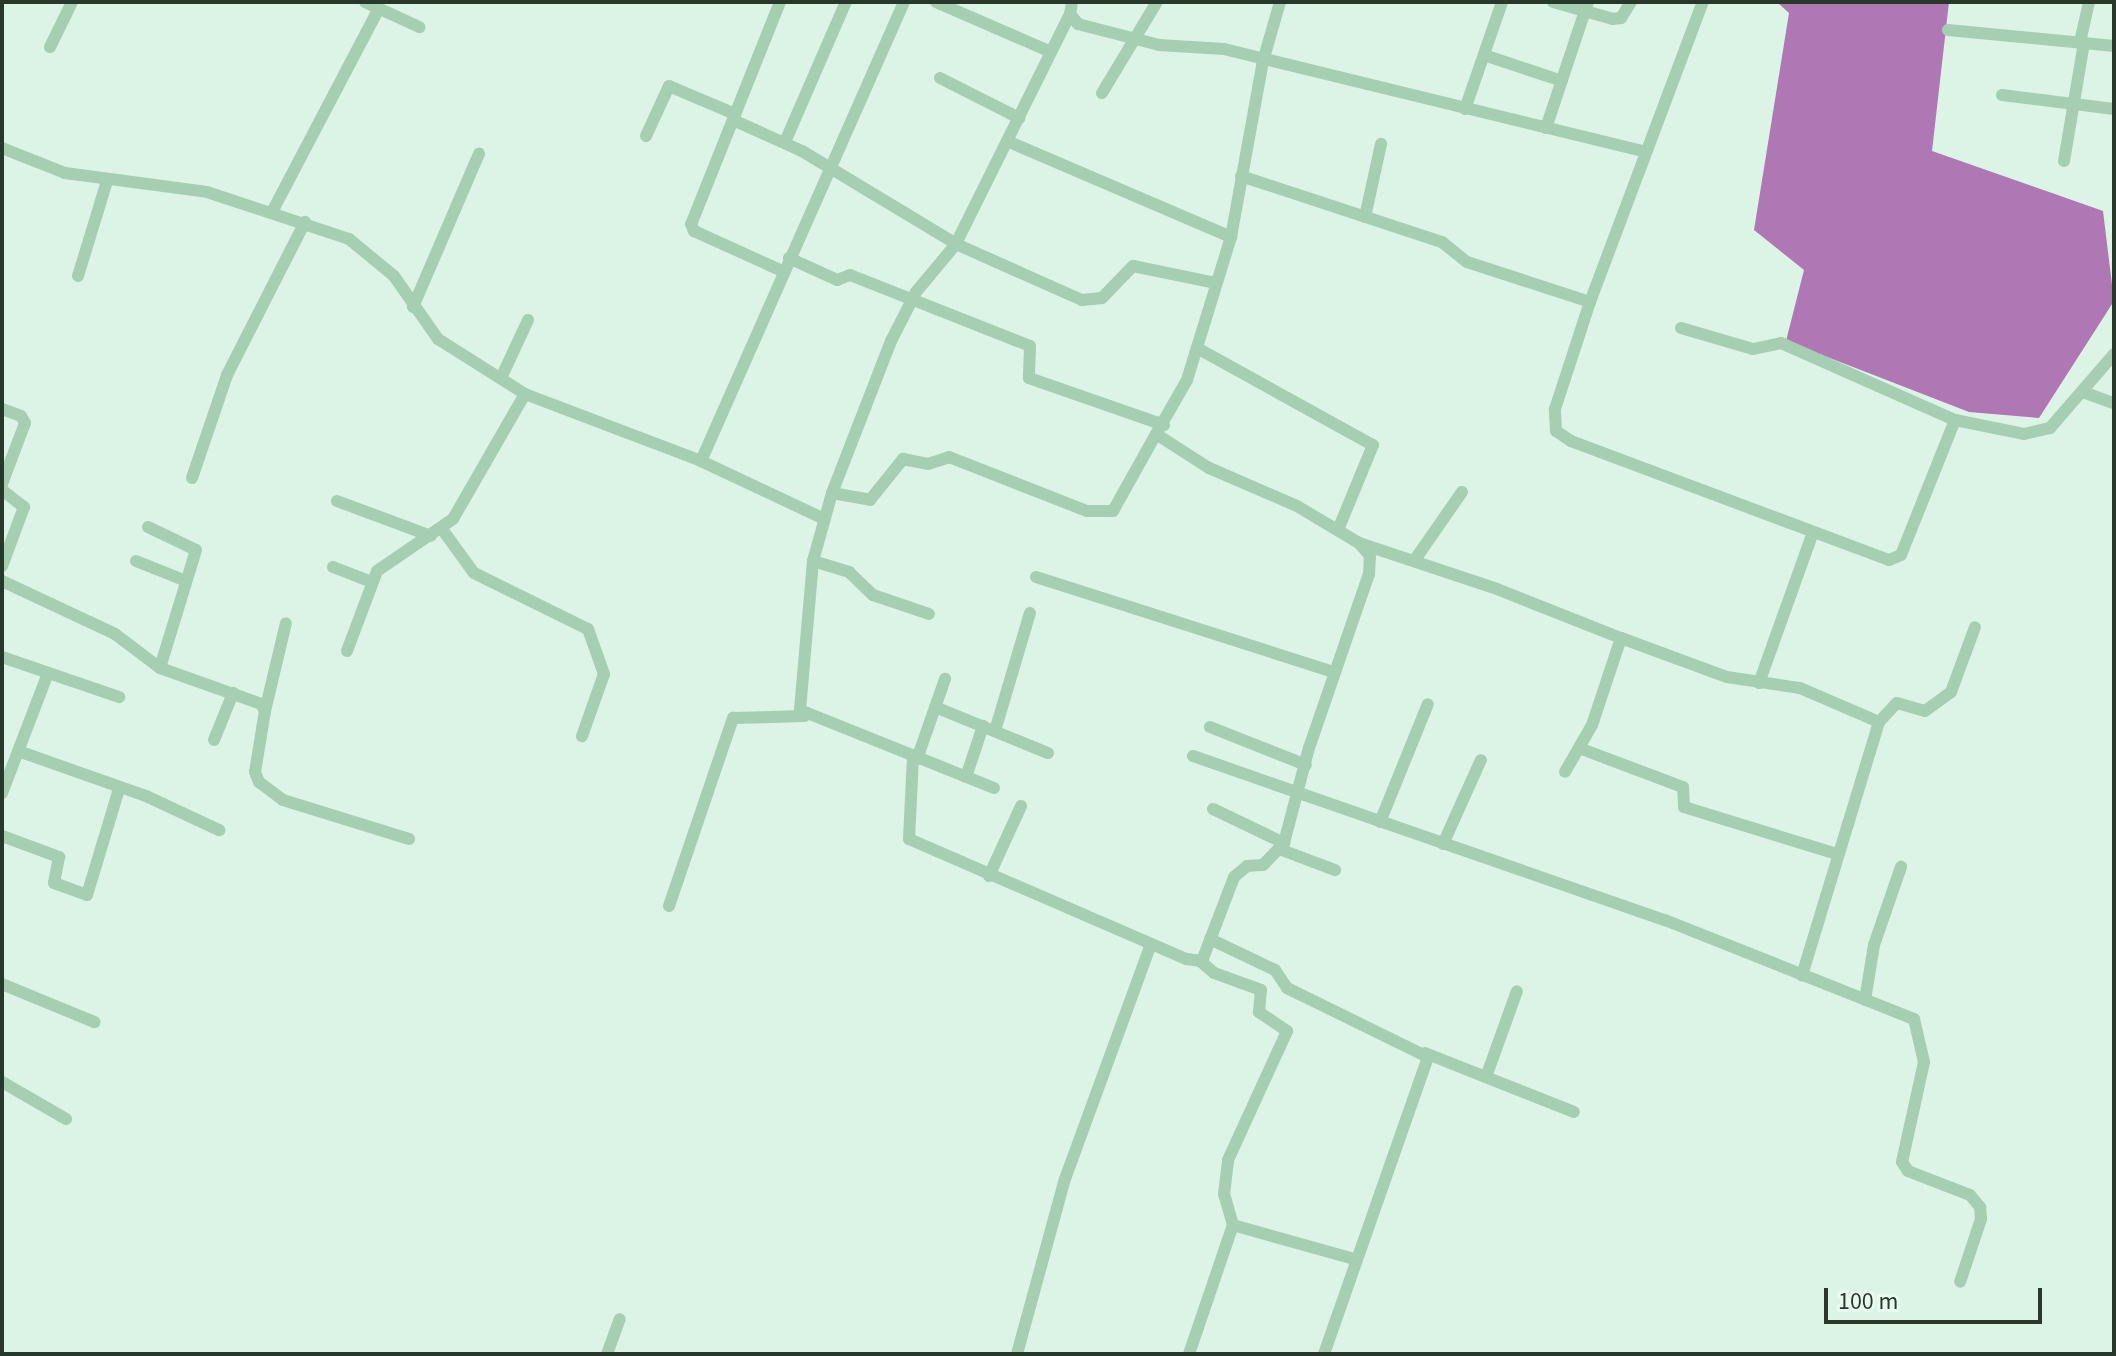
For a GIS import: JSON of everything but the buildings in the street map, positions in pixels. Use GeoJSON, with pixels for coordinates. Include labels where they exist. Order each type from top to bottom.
{"type":"FeatureCollection","features":[{"type":"Feature","properties":{"kind":"street"},"geometry":{"type":"LineString","coordinates":[[50,47],[72,2]]}},
{"type":"Feature","properties":{"kind":"street"},"geometry":{"type":"LineString","coordinates":[[365,2],[419,27]]}},
{"type":"Feature","properties":{"kind":"street"},"geometry":{"type":"LineString","coordinates":[[780,2],[691,224],[694,231],[782,271]]}},
{"type":"Feature","properties":{"kind":"street"},"geometry":{"type":"LineString","coordinates":[[785,142],[846,2]]}},
{"type":"Feature","properties":{"kind":"street"},"geometry":{"type":"LineString","coordinates":[[701,461],[782,271],[904,2]]}},
{"type":"Feature","properties":{"kind":"street"},"geometry":{"type":"LineString","coordinates":[[936,2],[1051,52]]}},
{"type":"Feature","properties":{"kind":"street"},"geometry":{"type":"LineString","coordinates":[[1102,93],[1157,2]]}},
{"type":"Feature","properties":{"kind":"street"},"geometry":{"type":"LineString","coordinates":[[832,493],[870,500],[903,459],[928,464],[949,457],[1087,511],[1113,511],[1160,430],[1197,348],[1231,237],[1263,61],[1280,2]]}},
{"type":"Feature","properties":{"kind":"street"},"geometry":{"type":"LineString","coordinates":[[1465,109],[1502,2]]}},
{"type":"Feature","properties":{"kind":"street"},"geometry":{"type":"LineString","coordinates":[[1553,2],[1586,7],[1621,18],[1631,2]]}},
{"type":"Feature","properties":{"kind":"street"},"geometry":{"type":"LineString","coordinates":[[1703,2],[1590,302],[1555,409],[1556,431],[1571,441],[1896,560],[1955,420]]}},
{"type":"Feature","properties":{"kind":"street"},"geometry":{"type":"LineString","coordinates":[[2064,161],[2070,101],[2089,2]]}},
{"type":"Feature","properties":{"kind":"street"},"geometry":{"type":"LineString","coordinates":[[1546,128],[1586,7]]}},
{"type":"Feature","properties":{"kind":"street"},"geometry":{"type":"LineString","coordinates":[[272,212],[379,8]]}},
{"type":"Feature","properties":{"kind":"street"},"geometry":{"type":"LineString","coordinates":[[805,716],[798,704],[813,561],[822,518],[911,302],[956,244],[1071,8]]}},
{"type":"Feature","properties":{"kind":"street"},"geometry":{"type":"LineString","coordinates":[[1071,8],[1078,24],[1138,37],[1159,45],[1224,49],[1263,61],[1646,152]]}},
{"type":"Feature","properties":{"kind":"street"},"geometry":{"type":"LineString","coordinates":[[1948,30],[2114,46]]}},
{"type":"Feature","properties":{"kind":"street"},"geometry":{"type":"LineString","coordinates":[[1484,55],[1562,81]]}},
{"type":"Feature","properties":{"kind":"street"},"geometry":{"type":"LineString","coordinates":[[940,78],[1019,118]]}},
{"type":"Feature","properties":{"kind":"street"},"geometry":{"type":"LineString","coordinates":[[646,136],[669,86],[829,166],[956,244],[1082,300],[1102,298],[1124,269],[1133,266],[1216,283]]}},
{"type":"Feature","properties":{"kind":"street"},"geometry":{"type":"LineString","coordinates":[[2002,95],[2070,101],[2114,109]]}},
{"type":"Feature","properties":{"kind":"street"},"geometry":{"type":"LineString","coordinates":[[1007,141],[1231,237]]}},
{"type":"Feature","properties":{"kind":"street"},"geometry":{"type":"LineString","coordinates":[[1365,217],[1381,144]]}},
{"type":"Feature","properties":{"kind":"street"},"geometry":{"type":"LineString","coordinates":[[2,148],[50,169],[107,181],[207,192],[305,222],[366,249],[394,276],[438,339],[525,394],[701,461],[760,493],[822,518]]}},
{"type":"Feature","properties":{"kind":"street"},"geometry":{"type":"LineString","coordinates":[[413,307],[479,154]]}},
{"type":"Feature","properties":{"kind":"street"},"geometry":{"type":"LineString","coordinates":[[1241,176],[1442,242],[1467,262],[1494,273],[1590,302]]}},
{"type":"Feature","properties":{"kind":"street"},"geometry":{"type":"LineString","coordinates":[[78,276],[107,181]]}},
{"type":"Feature","properties":{"kind":"street"},"geometry":{"type":"LineString","coordinates":[[192,478],[227,375],[305,222]]}},
{"type":"Feature","properties":{"kind":"street"},"geometry":{"type":"LineString","coordinates":[[789,258],[837,280],[850,275],[911,302],[1030,346],[1029,378],[1160,430],[1209,468],[1359,543],[1714,673],[1800,688],[1879,722]]}},
{"type":"Feature","properties":{"kind":"street"},"geometry":{"type":"LineString","coordinates":[[501,378],[528,320]]}},
{"type":"Feature","properties":{"kind":"street"},"geometry":{"type":"LineString","coordinates":[[1681,328],[1753,349],[1781,343],[1955,420],[2024,434],[2039,431],[2062,418],[2114,354]]}},
{"type":"Feature","properties":{"kind":"street"},"geometry":{"type":"LineString","coordinates":[[1197,348],[1373,445],[1338,530]]}},
{"type":"Feature","properties":{"kind":"street"},"geometry":{"type":"LineString","coordinates":[[2083,392],[2114,403]]}},
{"type":"Feature","properties":{"kind":"street"},"geometry":{"type":"LineString","coordinates":[[347,651],[372,582],[384,564],[437,532],[525,394]]}},
{"type":"Feature","properties":{"kind":"street"},"geometry":{"type":"LineString","coordinates":[[2,409],[21,416],[25,423],[2,487],[24,507],[2,566]]}},
{"type":"Feature","properties":{"kind":"street"},"geometry":{"type":"LineString","coordinates":[[1414,561],[1462,492]]}},
{"type":"Feature","properties":{"kind":"street"},"geometry":{"type":"LineString","coordinates":[[337,501],[437,532],[474,573],[588,629],[604,674],[582,736]]}},
{"type":"Feature","properties":{"kind":"street"},"geometry":{"type":"LineString","coordinates":[[148,527],[195,547],[160,668]]}},
{"type":"Feature","properties":{"kind":"street"},"geometry":{"type":"LineString","coordinates":[[1759,683],[1813,532]]}},
{"type":"Feature","properties":{"kind":"street"},"geometry":{"type":"LineString","coordinates":[[1199,960],[1234,877],[1247,866],[1263,865],[1282,846],[1301,794],[1306,765],[1334,672],[1369,574],[1370,556],[1359,543]]}},
{"type":"Feature","properties":{"kind":"street"},"geometry":{"type":"LineString","coordinates":[[136,561],[186,581]]}},
{"type":"Feature","properties":{"kind":"street"},"geometry":{"type":"LineString","coordinates":[[813,561],[849,572],[873,595],[929,614]]}},
{"type":"Feature","properties":{"kind":"street"},"geometry":{"type":"LineString","coordinates":[[333,567],[372,582]]}},
{"type":"Feature","properties":{"kind":"street"},"geometry":{"type":"LineString","coordinates":[[1036,577],[1334,672]]}},
{"type":"Feature","properties":{"kind":"street"},"geometry":{"type":"LineString","coordinates":[[2,581],[115,634],[160,668],[233,693],[265,711]]}},
{"type":"Feature","properties":{"kind":"street"},"geometry":{"type":"LineString","coordinates":[[966,777],[989,728],[1030,613]]}},
{"type":"Feature","properties":{"kind":"street"},"geometry":{"type":"LineString","coordinates":[[286,623],[265,711],[255,772],[259,782],[283,800],[409,839]]}},
{"type":"Feature","properties":{"kind":"street"},"geometry":{"type":"LineString","coordinates":[[1802,976],[1879,722],[1895,704],[1925,711],[1951,692],[1975,627]]}},
{"type":"Feature","properties":{"kind":"street"},"geometry":{"type":"LineString","coordinates":[[1565,772],[1601,701],[1621,638]]}},
{"type":"Feature","properties":{"kind":"street"},"geometry":{"type":"LineString","coordinates":[[2,657],[47,676],[119,697]]}},
{"type":"Feature","properties":{"kind":"street"},"geometry":{"type":"LineString","coordinates":[[2,793],[47,676]]}},
{"type":"Feature","properties":{"kind":"street"},"geometry":{"type":"LineString","coordinates":[[945,679],[915,758],[909,839],[989,876],[1096,918],[1150,947],[1199,960],[1214,973],[1261,990],[1259,1012],[1287,1031],[1228,1160],[1224,1194],[1233,1225],[1189,1354]]}},
{"type":"Feature","properties":{"kind":"street"},"geometry":{"type":"LineString","coordinates":[[214,740],[233,693]]}},
{"type":"Feature","properties":{"kind":"street"},"geometry":{"type":"LineString","coordinates":[[1380,822],[1428,704]]}},
{"type":"Feature","properties":{"kind":"street"},"geometry":{"type":"LineString","coordinates":[[935,707],[1048,753]]}},
{"type":"Feature","properties":{"kind":"street"},"geometry":{"type":"LineString","coordinates":[[669,906],[733,718],[805,716],[994,788]]}},
{"type":"Feature","properties":{"kind":"street"},"geometry":{"type":"LineString","coordinates":[[1210,727],[1306,765]]}},
{"type":"Feature","properties":{"kind":"street"},"geometry":{"type":"LineString","coordinates":[[1579,748],[1683,787],[1684,807],[1837,854]]}},
{"type":"Feature","properties":{"kind":"street"},"geometry":{"type":"LineString","coordinates":[[18,751],[146,796],[219,830]]}},
{"type":"Feature","properties":{"kind":"street"},"geometry":{"type":"LineString","coordinates":[[1193,756],[1665,920],[1917,1023],[1924,1062],[1901,1154],[1903,1167],[1970,1195],[1980,1207],[1981,1219],[1960,1282]]}},
{"type":"Feature","properties":{"kind":"street"},"geometry":{"type":"LineString","coordinates":[[1443,844],[1481,760]]}},
{"type":"Feature","properties":{"kind":"street"},"geometry":{"type":"LineString","coordinates":[[2,836],[59,857],[54,883],[87,895],[119,789]]}},
{"type":"Feature","properties":{"kind":"street"},"geometry":{"type":"LineString","coordinates":[[989,876],[1021,806]]}},
{"type":"Feature","properties":{"kind":"street"},"geometry":{"type":"LineString","coordinates":[[1213,809],[1335,870]]}},
{"type":"Feature","properties":{"kind":"street"},"geometry":{"type":"LineString","coordinates":[[1865,1000],[1872,950],[1901,867]]}},
{"type":"Feature","properties":{"kind":"street"},"geometry":{"type":"LineString","coordinates":[[1210,939],[1275,970],[1287,988],[1425,1053],[1574,1112]]}},
{"type":"Feature","properties":{"kind":"street"},"geometry":{"type":"LineString","coordinates":[[1017,1354],[1065,1179],[1150,947]]}},
{"type":"Feature","properties":{"kind":"street"},"geometry":{"type":"LineString","coordinates":[[2,984],[94,1022]]}},
{"type":"Feature","properties":{"kind":"street"},"geometry":{"type":"LineString","coordinates":[[1486,1077],[1517,991]]}},
{"type":"Feature","properties":{"kind":"street"},"geometry":{"type":"LineString","coordinates":[[1324,1354],[1354,1259],[1428,1062],[1425,1053]]}},
{"type":"Feature","properties":{"kind":"street"},"geometry":{"type":"LineString","coordinates":[[2,1082],[66,1119]]}},
{"type":"Feature","properties":{"kind":"street"},"geometry":{"type":"LineString","coordinates":[[1233,1225],[1354,1259]]}},
{"type":"Feature","properties":{"kind":"street"},"geometry":{"type":"LineString","coordinates":[[607,1354],[620,1319]]}},
{"type":"Feature","properties":{"kind":"shaded area"},"geometry":{"type":"Polygon","coordinates":[[[1777,2],[1949,2],[1932,151],[2103,211],[2114,301],[2039,418],[1969,412],[1786,341],[1804,270],[1754,230],[1789,13],[1777,2]]]}}]}
